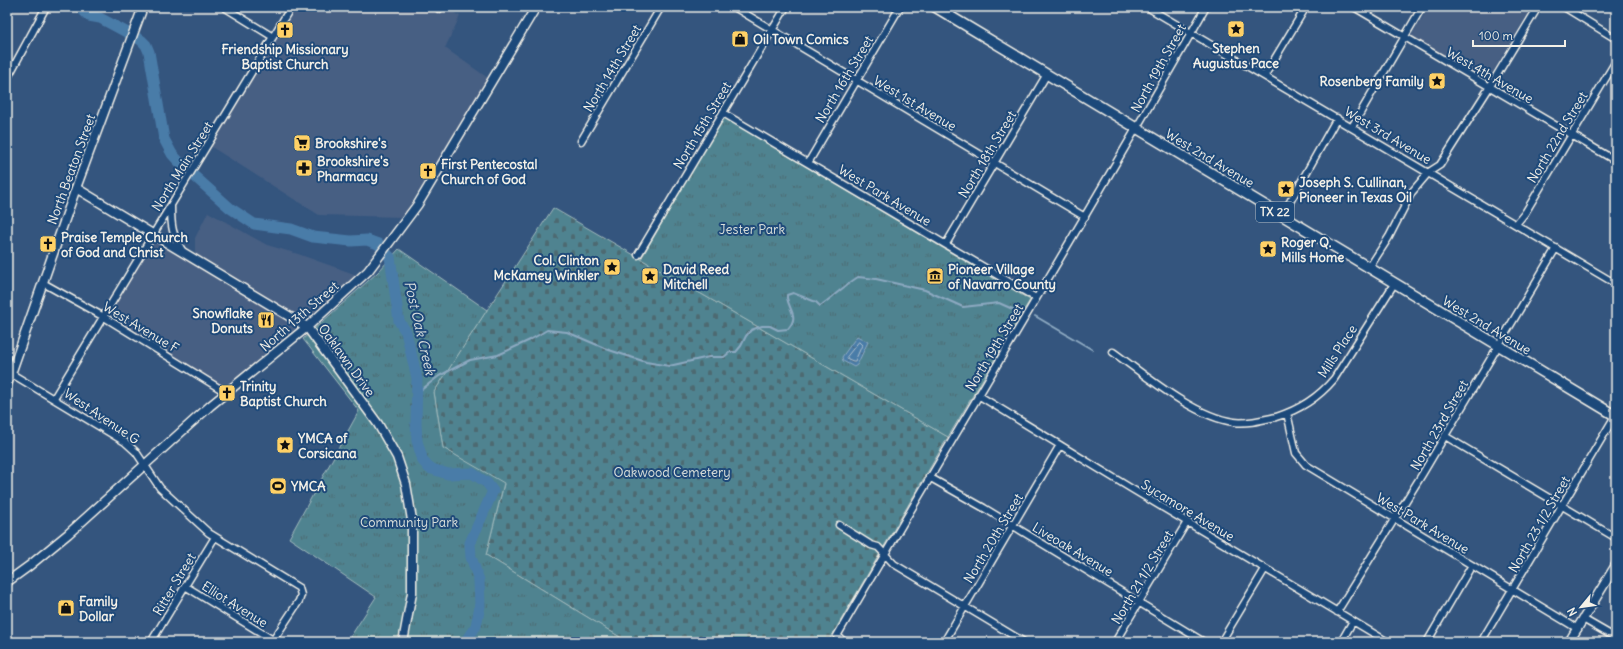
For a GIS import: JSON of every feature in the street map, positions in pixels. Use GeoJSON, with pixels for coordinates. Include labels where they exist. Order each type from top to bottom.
{"type":"FeatureCollection","features":[{"type":"Feature","properties":{"kind":"main road","name":"West 2nd Avenue"},"geometry":{"type":"LineString","coordinates":[[939,8],[1137,129],[1615,416]]}},
{"type":"Feature","properties":{"kind":"street"},"geometry":{"type":"LineString","coordinates":[[7,79],[46,7]]}},
{"type":"Feature","properties":{"kind":"street","name":"North Beaton Street"},"geometry":{"type":"LineString","coordinates":[[7,385],[9,372],[43,283],[76,188],[143,7]]}},
{"type":"Feature","properties":{"kind":"street"},"geometry":{"type":"LineString","coordinates":[[224,7],[273,37]]}},
{"type":"Feature","properties":{"kind":"street","name":"North Main Street"},"geometry":{"type":"LineString","coordinates":[[54,398],[291,7]]}},
{"type":"Feature","properties":{"kind":"street","name":"North 14th Street"},"geometry":{"type":"LineString","coordinates":[[581,141],[661,7]]}},
{"type":"Feature","properties":{"kind":"street","name":"West 1st Avenue"},"geometry":{"type":"LineString","coordinates":[[734,7],[1085,217]]}},
{"type":"Feature","properties":{"kind":"street","name":"North 15th Street"},"geometry":{"type":"LineString","coordinates":[[638,255],[786,7]]}},
{"type":"Feature","properties":{"kind":"street","name":"North 16th Street"},"geometry":{"type":"LineString","coordinates":[[808,163],[900,7]]}},
{"type":"Feature","properties":{"kind":"street","name":"West 3rd Avenue"},"geometry":{"type":"LineString","coordinates":[[1147,7],[1429,172],[1616,284]]}},
{"type":"Feature","properties":{"kind":"street","name":"North 19th Street"},"geometry":{"type":"LineString","coordinates":[[845,642],[837,636],[929,477],[1137,129],[1206,7]]}},
{"type":"Feature","properties":{"kind":"street"},"geometry":{"type":"LineString","coordinates":[[1265,76],[1306,7]]}},
{"type":"Feature","properties":{"kind":"street","name":"West 4th Avenue"},"geometry":{"type":"LineString","coordinates":[[1354,7],[1489,88],[1616,161]]}},
{"type":"Feature","properties":{"kind":"street"},"geometry":{"type":"LineString","coordinates":[[1352,127],[1422,7]]}},
{"type":"Feature","properties":{"kind":"street"},"geometry":{"type":"LineString","coordinates":[[1369,268],[1389,237],[1409,197],[1429,172],[1440,165],[1538,7]]}},
{"type":"Feature","properties":{"kind":"street"},"geometry":{"type":"LineString","coordinates":[[1564,7],[1616,39]]}},
{"type":"Feature","properties":{"kind":"street","name":"North 13th Street"},"geometry":{"type":"LineString","coordinates":[[7,582],[63,538],[227,393],[307,327],[368,271],[418,204],[532,8]]}},
{"type":"Feature","properties":{"kind":"street","name":"North 22nd Street"},"geometry":{"type":"LineString","coordinates":[[1516,224],[1525,213],[1616,60]]}},
{"type":"Feature","properties":{"kind":"street","name":"North 18th Street"},"geometry":{"type":"LineString","coordinates":[[946,244],[1047,74]]}},
{"type":"Feature","properties":{"kind":"street","name":"West Park Avenue"},"geometry":{"type":"LineString","coordinates":[[723,113],[1036,298]]}},
{"type":"Feature","properties":{"kind":"street"},"geometry":{"type":"LineString","coordinates":[[1282,216],[1337,118]]}},
{"type":"Feature","properties":{"kind":"street","name":"Oaklawn Drive"},"geometry":{"type":"LineString","coordinates":[[76,188],[307,327],[378,424],[391,446],[401,469],[409,502],[413,545],[412,594],[403,642]]}},
{"type":"Feature","properties":{"kind":"street"},"geometry":{"type":"LineString","coordinates":[[171,205],[171,228],[176,241],[184,253]]}},
{"type":"Feature","properties":{"kind":"street","name":"North 23rd Street"},"geometry":{"type":"LineString","coordinates":[[1337,612],[1445,436],[1556,248]]}},
{"type":"Feature","properties":{"kind":"street","name":"West Avenue F"},"geometry":{"type":"LineString","coordinates":[[43,283],[104,317],[227,393]]}},
{"type":"Feature","properties":{"kind":"street","name":"Mills Place"},"geometry":{"type":"LineString","coordinates":[[1113,352],[1183,401],[1221,419],[1236,422],[1255,421],[1287,413],[1313,400],[1322,392],[1334,379],[1394,284]]}},
{"type":"Feature","properties":{"kind":"street","name":"West Avenue G"},"geometry":{"type":"LineString","coordinates":[[9,372],[126,442],[136,452],[160,488],[196,523],[215,537],[294,585],[300,591],[298,601],[273,641]]}},
{"type":"Feature","properties":{"kind":"street","name":"Sycamore Avenue"},"geometry":{"type":"LineString","coordinates":[[978,395],[1388,642]]}},
{"type":"Feature","properties":{"kind":"street","name":"West Park Avenue"},"geometry":{"type":"LineString","coordinates":[[1287,413],[1296,453],[1300,460],[1306,465],[1578,629]]}},
{"type":"Feature","properties":{"kind":"street","name":"North 23 1/2 Street"},"geometry":{"type":"LineString","coordinates":[[1481,642],[1615,416]]}},
{"type":"Feature","properties":{"kind":"street"},"geometry":{"type":"LineString","coordinates":[[1445,436],[1616,538]]}},
{"type":"Feature","properties":{"kind":"street","name":"North 20th Street"},"geometry":{"type":"LineString","coordinates":[[944,642],[1060,445]]}},
{"type":"Feature","properties":{"kind":"street","name":"Liveoak Avenue"},"geometry":{"type":"LineString","coordinates":[[929,477],[1013,525],[1204,642]]}},
{"type":"Feature","properties":{"kind":"street","name":"North 21 1/2 Street"},"geometry":{"type":"LineString","coordinates":[[1115,642],[1187,522]]}},
{"type":"Feature","properties":{"kind":"street"},"geometry":{"type":"LineString","coordinates":[[839,525],[871,545],[878,547],[894,564],[1024,642]]}},
{"type":"Feature","properties":{"kind":"street","name":"Ritter Street"},"geometry":{"type":"LineString","coordinates":[[151,642],[215,537]]}},
{"type":"Feature","properties":{"kind":"street"},"geometry":{"type":"LineString","coordinates":[[1427,642],[1472,565]]}},
{"type":"Feature","properties":{"kind":"street"},"geometry":{"type":"LineString","coordinates":[[1569,642],[1616,566]]}},
{"type":"Feature","properties":{"kind":"street"},"geometry":{"type":"LineString","coordinates":[[1221,642],[1265,569]]}},
{"type":"Feature","properties":{"kind":"street","name":"Elliot Avenue"},"geometry":{"type":"LineString","coordinates":[[185,586],[273,641]]}},
{"type":"Feature","properties":{"kind":"street"},"geometry":{"type":"LineString","coordinates":[[1584,619],[1616,638]]}},
{"type":"Feature","properties":{"kind":"street"},"geometry":{"type":"LineString","coordinates":[[1341,642],[1353,621]]}},
{"type":"Feature","properties":{"kind":"shaded area"},"geometry":{"type":"Polygon","coordinates":[[[295,7],[444,7],[460,16],[445,48],[488,78],[403,217],[319,215],[210,146],[295,7]]]}},
{"type":"Feature","properties":{"kind":"shaded area"},"geometry":{"type":"Polygon","coordinates":[[[1429,7],[1532,7],[1487,81],[1411,36],[1429,7]]]}},
{"type":"Feature","properties":{"kind":"shaded area"},"geometry":{"type":"Polygon","coordinates":[[[208,212],[267,245],[298,254],[357,275],[305,323],[195,257],[195,238],[208,212]]]}},
{"type":"Feature","properties":{"kind":"shaded area"},"geometry":{"type":"Polygon","coordinates":[[[155,241],[300,327],[225,388],[108,316],[155,241]]]}},
{"type":"Feature","properties":{"kind":"green space","name":"Jester Park"},"geometry":{"type":"Polygon","coordinates":[[[723,117],[1030,300],[948,437],[641,259],[723,117]]]}},
{"type":"Feature","properties":{"kind":"green space","name":"Oakwood Cemetery"},"geometry":{"type":"Polygon","coordinates":[[[553,208],[948,437],[828,642],[628,642],[486,555],[504,484],[443,448],[434,392],[553,208]]]}},
{"type":"Feature","properties":{"kind":"green space","name":"Community Park"},"geometry":{"type":"Polygon","coordinates":[[[399,249],[487,310],[434,392],[443,448],[504,483],[486,555],[628,642],[347,642],[376,597],[289,538],[359,411],[303,339],[378,272],[399,249]]]}},
{"type":"Feature","properties":{"kind":"water"},"geometry":{"type":"Polygon","coordinates":[[[857,336],[868,342],[857,365],[854,367],[843,361],[842,357],[857,336]]]}},
{"type":"Feature","properties":{"kind":"waterway","name":"Post Oak Creek"},"geometry":{"type":"LineString","coordinates":[[80,7],[89,16],[100,18],[141,40],[146,45],[149,52],[164,139],[172,154],[183,166],[230,208],[254,224],[291,229],[313,237],[351,241],[367,240],[378,244],[390,257],[399,321],[406,332],[417,378],[417,441],[423,461],[429,468],[448,474],[472,473],[487,483],[493,491],[470,543],[471,557],[479,580],[480,606],[476,626],[465,642]]}},
{"type":"Feature","properties":{"kind":"waterway"},"geometry":{"type":"LineString","coordinates":[[416,394],[439,376],[470,360],[498,355],[547,330],[567,332],[609,350],[646,362],[669,366],[709,357],[724,357],[730,352],[736,352],[751,330],[762,326],[770,326],[778,330],[788,329],[793,321],[793,314],[788,303],[787,295],[793,293],[816,302],[820,306],[858,277],[876,279],[925,290],[963,307],[999,303],[1017,311]]}},
{"type":"Feature","properties":{"kind":"waterway"},"geometry":{"type":"LineString","coordinates":[[1035,316],[1093,350]]}},
{"type":"Feature","properties":{"kind":"place","name":"Stephen Augustus Pace"},"geometry":{"type":"Point","coordinates":[1236,29]}},
{"type":"Feature","properties":{"kind":"place","name":"Friendship Missionary Baptist Church"},"geometry":{"type":"Point","coordinates":[285,30]}},
{"type":"Feature","properties":{"kind":"place","name":"Oil Town Comics"},"geometry":{"type":"Point","coordinates":[740,39]}},
{"type":"Feature","properties":{"kind":"place","name":"Rosenberg Family"},"geometry":{"type":"Point","coordinates":[1437,81]}},
{"type":"Feature","properties":{"kind":"place","name":"Brookshire's"},"geometry":{"type":"Point","coordinates":[302,143]}},
{"type":"Feature","properties":{"kind":"place","name":"Brookshire's Pharmacy"},"geometry":{"type":"Point","coordinates":[304,168]}},
{"type":"Feature","properties":{"kind":"place","name":"First Pentecostal Church of God"},"geometry":{"type":"Point","coordinates":[428,171]}},
{"type":"Feature","properties":{"kind":"place","name":"Joseph S. Cullinan, Pioneer in Texas Oil"},"geometry":{"type":"Point","coordinates":[1286,189]}},
{"type":"Feature","properties":{"kind":"place","name":"Praise Temple Church of God and Christ"},"geometry":{"type":"Point","coordinates":[48,244]}},
{"type":"Feature","properties":{"kind":"place","name":"Roger Q. Mills Home"},"geometry":{"type":"Point","coordinates":[1268,249]}},
{"type":"Feature","properties":{"kind":"place","name":"Col. Clinton McKamey Winkler"},"geometry":{"type":"Point","coordinates":[612,267]}},
{"type":"Feature","properties":{"kind":"place","name":"David Reed Mitchell"},"geometry":{"type":"Point","coordinates":[650,276]}},
{"type":"Feature","properties":{"kind":"place","name":"Pioneer Village of Navarro County"},"geometry":{"type":"Point","coordinates":[935,276]}},
{"type":"Feature","properties":{"kind":"place","name":"Snowflake Donuts"},"geometry":{"type":"Point","coordinates":[266,320]}},
{"type":"Feature","properties":{"kind":"place","name":"Trinity Baptist Church"},"geometry":{"type":"Point","coordinates":[227,393]}},
{"type":"Feature","properties":{"kind":"place","name":"YMCA of Corsicana"},"geometry":{"type":"Point","coordinates":[285,445]}},
{"type":"Feature","properties":{"kind":"place","name":"YMCA"},"geometry":{"type":"Point","coordinates":[278,486]}},
{"type":"Feature","properties":{"kind":"place","name":"Family Dollar"},"geometry":{"type":"Point","coordinates":[66,608]}}]}
